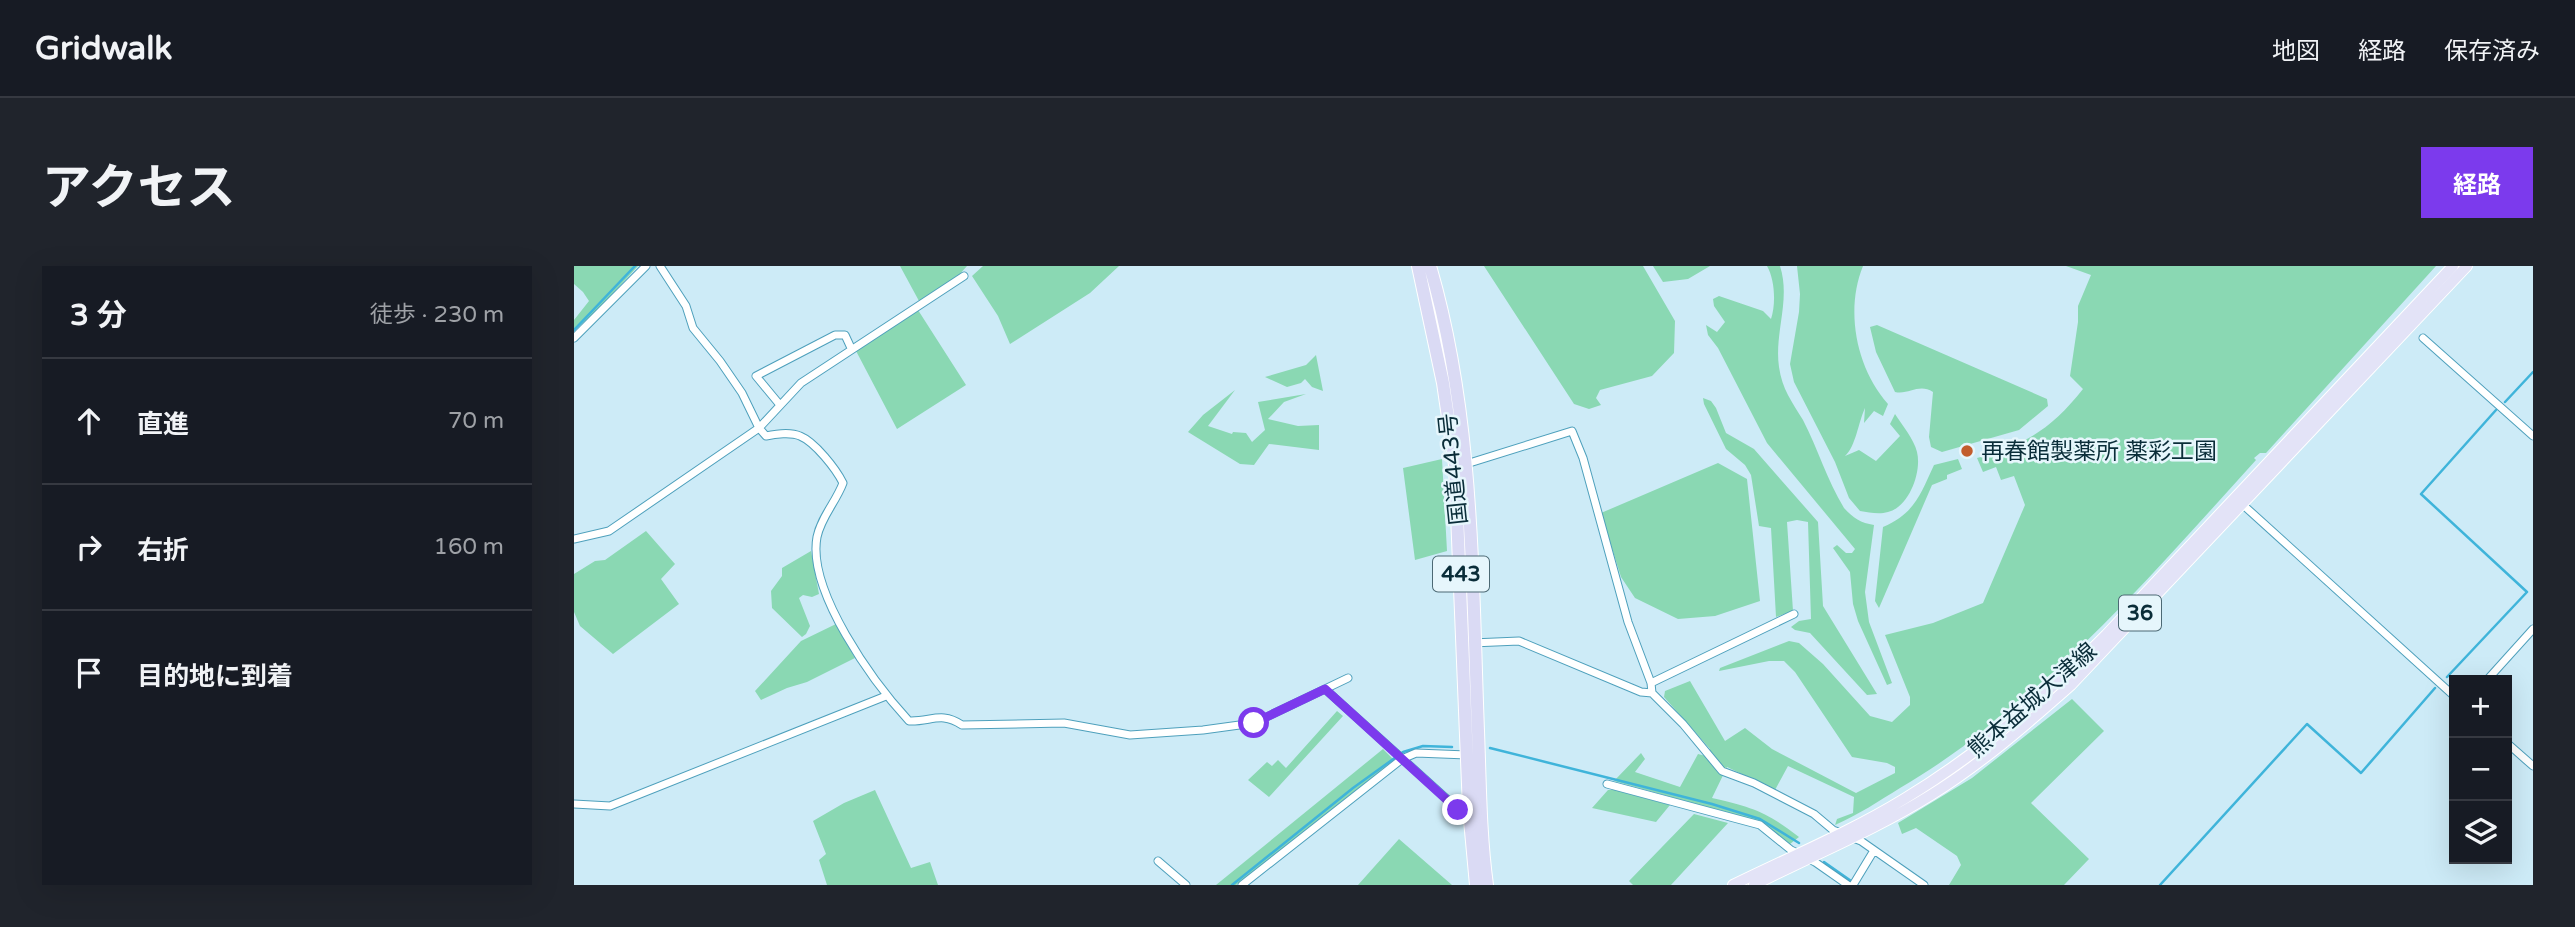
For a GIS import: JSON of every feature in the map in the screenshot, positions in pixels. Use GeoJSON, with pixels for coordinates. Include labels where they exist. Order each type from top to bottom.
{"type":"FeatureCollection","features":[{"type":"Feature","properties":{"kind":"highway","name":"国道443号"},"geometry":{"type":"LineString","coordinates":[[1418,266],[1460,465]]}},
{"type":"Feature","properties":{"kind":"highway","name":"国道443号"},"geometry":{"type":"LineString","coordinates":[[1430,266],[1440,300],[1455,382],[1487,885]]}},
{"type":"Feature","properties":{"kind":"highway","name":"国道443号"},"geometry":{"type":"LineString","coordinates":[[1470,643],[1467,755],[1476,885]]}},
{"type":"Feature","properties":{"kind":"main road","name":"熊本益城大津線"},"geometry":{"type":"LineString","coordinates":[[2239,501],[2453,266]]}},
{"type":"Feature","properties":{"kind":"main road","name":"熊本益城大津線"},"geometry":{"type":"LineString","coordinates":[[1733,885],[1847,836],[1958,763],[2062,680],[2467,266]]}},
{"type":"Feature","properties":{"kind":"main road","name":"熊本益城大津線"},"geometry":{"type":"LineString","coordinates":[[1754,885],[1803,856]]}},
{"type":"Feature","properties":{"kind":"street"},"geometry":{"type":"LineString","coordinates":[[574,338],[646,266]]}},
{"type":"Feature","properties":{"kind":"street"},"geometry":{"type":"LineString","coordinates":[[660,266],[686,306],[693,328],[742,393],[759,428],[766,436],[800,436],[837,471],[843,483],[820,524],[817,539],[816,558],[820,578],[826,595],[858,654],[886,696],[909,721],[922,722],[941,716],[962,724],[1064,723],[1130,735],[1203,730],[1254,723],[1348,678]]}},
{"type":"Feature","properties":{"kind":"street"},"geometry":{"type":"LineString","coordinates":[[574,539],[609,531],[759,428],[801,383],[964,276]]}},
{"type":"Feature","properties":{"kind":"street"},"geometry":{"type":"LineString","coordinates":[[780,405],[756,376],[835,335],[845,335],[851,348]]}},
{"type":"Feature","properties":{"kind":"street"},"geometry":{"type":"LineString","coordinates":[[2423,338],[2533,436]]}},
{"type":"Feature","properties":{"kind":"street"},"geometry":{"type":"LineString","coordinates":[[1460,465],[1572,430],[1583,458],[1628,622],[1651,683],[1652,693],[1683,724],[1722,771],[1754,783],[1790,802],[1924,885]]}},
{"type":"Feature","properties":{"kind":"street"},"geometry":{"type":"LineString","coordinates":[[2239,501],[2449,691]]}},
{"type":"Feature","properties":{"kind":"street"},"geometry":{"type":"LineString","coordinates":[[1651,683],[1794,614]]}},
{"type":"Feature","properties":{"kind":"street"},"geometry":{"type":"LineString","coordinates":[[2492,675],[2533,629]]}},
{"type":"Feature","properties":{"kind":"street"},"geometry":{"type":"LineString","coordinates":[[1470,643],[1519,642],[1641,692],[1652,693]]}},
{"type":"Feature","properties":{"kind":"street"},"geometry":{"type":"LineString","coordinates":[[1325,689],[1458,810],[1469,809]]}},
{"type":"Feature","properties":{"kind":"street"},"geometry":{"type":"LineString","coordinates":[[574,804],[610,806],[886,696]]}},
{"type":"Feature","properties":{"kind":"street"},"geometry":{"type":"LineString","coordinates":[[2512,747],[2533,766]]}},
{"type":"Feature","properties":{"kind":"street"},"geometry":{"type":"LineString","coordinates":[[1242,885],[1398,756],[1416,753],[1467,755]]}},
{"type":"Feature","properties":{"kind":"street"},"geometry":{"type":"LineString","coordinates":[[1607,784],[1760,825],[1803,856],[1852,883],[1873,852]]}},
{"type":"Feature","properties":{"kind":"street"},"geometry":{"type":"LineString","coordinates":[[1158,861],[1186,885]]}},
{"type":"Feature","properties":{"kind":"green space"},"geometry":{"type":"Polygon","coordinates":[[[574,266],[638,266],[595,313],[574,330],[574,320],[589,301],[574,284],[574,266]]]}},
{"type":"Feature","properties":{"kind":"green space"},"geometry":{"type":"Polygon","coordinates":[[[900,266],[967,266],[958,276],[919,301],[900,266]]]}},
{"type":"Feature","properties":{"kind":"green space"},"geometry":{"type":"Polygon","coordinates":[[[983,266],[1119,266],[1090,293],[1010,344],[998,316],[972,276],[983,266]]]}},
{"type":"Feature","properties":{"kind":"green space"},"geometry":{"type":"Polygon","coordinates":[[[1484,266],[1643,266],[1675,321],[1674,353],[1652,376],[1600,390],[1596,398],[1601,405],[1589,409],[1574,404],[1484,266]]]}},
{"type":"Feature","properties":{"kind":"green space"},"geometry":{"type":"Polygon","coordinates":[[[1653,266],[1710,266],[1688,279],[1663,282],[1653,266]]]}},
{"type":"Feature","properties":{"kind":"green space"},"geometry":{"type":"Polygon","coordinates":[[[1767,266],[1780,266],[1783,279],[1778,354],[1780,375],[1785,389],[1803,420],[1844,508],[1865,523],[1874,525],[1865,592],[1869,622],[1892,683],[1887,685],[1858,621],[1853,604],[1850,572],[1833,548],[1837,545],[1846,553],[1852,553],[1855,549],[1767,443],[1718,348],[1708,335],[1706,325],[1717,332],[1725,322],[1714,306],[1713,299],[1719,296],[1763,311],[1771,319],[1774,292],[1767,266]]]}},
{"type":"Feature","properties":{"kind":"green space"},"geometry":{"type":"Polygon","coordinates":[[[1797,266],[1863,266],[1855,301],[1857,338],[1868,373],[1888,404],[1883,416],[1874,411],[1864,423],[1865,408],[1849,452],[1845,456],[1859,450],[1876,461],[1900,436],[1890,424],[1895,414],[1911,437],[1917,452],[1918,469],[1908,496],[1888,512],[1860,511],[1849,498],[1835,462],[1794,382],[1790,364],[1799,312],[1797,266]]]}},
{"type":"Feature","properties":{"kind":"green space"},"geometry":{"type":"Polygon","coordinates":[[[2066,266],[2436,266],[2266,453],[2260,453],[2254,458],[2256,460],[2175,550],[2090,638],[2000,718],[1951,755],[1900,788],[1835,825],[1837,819],[1853,813],[1854,797],[1788,766],[1775,790],[1727,767],[1712,798],[1768,816],[1799,837],[1790,844],[1760,822],[1614,781],[1641,753],[1645,759],[1635,772],[1680,787],[1698,754],[1706,756],[1710,749],[1664,697],[1665,691],[1690,681],[1725,741],[1745,728],[1772,749],[1856,793],[1895,773],[1895,767],[1887,763],[1852,757],[1795,672],[1784,661],[1769,661],[1719,671],[1720,668],[1789,641],[1799,643],[1823,664],[1870,716],[1892,722],[1910,705],[1910,697],[1885,635],[1933,623],[1983,603],[2025,505],[2014,476],[2001,480],[1996,467],[1983,472],[1977,458],[2010,447],[2037,433],[2072,403],[2083,389],[2070,376],[2078,306],[2091,275],[2066,266]]]}},
{"type":"Feature","properties":{"kind":"green space"},"geometry":{"type":"Polygon","coordinates":[[[918,310],[966,385],[897,429],[855,349],[918,310]]]}},
{"type":"Feature","properties":{"kind":"green space"},"geometry":{"type":"Polygon","coordinates":[[[1877,325],[2047,399],[2048,406],[2019,430],[1942,452],[1931,447],[1929,437],[1933,392],[1919,389],[1895,392],[1876,352],[1870,327],[1877,325]]]}},
{"type":"Feature","properties":{"kind":"green space"},"geometry":{"type":"Polygon","coordinates":[[[1316,355],[1323,391],[1312,387],[1305,379],[1287,387],[1265,377],[1306,365],[1316,355]]]}},
{"type":"Feature","properties":{"kind":"green space"},"geometry":{"type":"Polygon","coordinates":[[[1235,390],[1208,426],[1232,434],[1246,433],[1252,442],[1265,430],[1258,402],[1306,394],[1284,402],[1268,419],[1298,426],[1319,425],[1319,450],[1269,444],[1254,465],[1240,464],[1188,432],[1203,415],[1235,390]]]}},
{"type":"Feature","properties":{"kind":"green space"},"geometry":{"type":"Polygon","coordinates":[[[1703,398],[1711,401],[1716,408],[1726,433],[1754,449],[1818,522],[1823,606],[1877,694],[1867,695],[1810,633],[1791,627],[1799,621],[1811,619],[1808,522],[1787,522],[1793,611],[1776,617],[1771,528],[1759,526],[1751,475],[1745,465],[1726,449],[1703,398]]]}},
{"type":"Feature","properties":{"kind":"green space"},"geometry":{"type":"Polygon","coordinates":[[[1442,459],[1447,551],[1415,560],[1403,468],[1442,459]]]}},
{"type":"Feature","properties":{"kind":"green space"},"geometry":{"type":"Polygon","coordinates":[[[1958,459],[1962,469],[1932,485],[1879,608],[1875,601],[1883,527],[1910,509],[1934,465],[1958,459]]]}},
{"type":"Feature","properties":{"kind":"green space"},"geometry":{"type":"Polygon","coordinates":[[[1718,463],[1747,479],[1760,601],[1715,616],[1678,619],[1635,598],[1621,577],[1601,513],[1718,463]]]}},
{"type":"Feature","properties":{"kind":"green space"},"geometry":{"type":"Polygon","coordinates":[[[646,531],[675,564],[661,579],[679,604],[613,654],[580,626],[574,612],[574,574],[595,561],[605,560],[646,531]]]}},
{"type":"Feature","properties":{"kind":"green space"},"geometry":{"type":"Polygon","coordinates":[[[811,551],[819,594],[812,597],[803,595],[799,598],[810,626],[802,637],[772,608],[771,591],[782,576],[782,568],[811,551]]]}},
{"type":"Feature","properties":{"kind":"green space"},"geometry":{"type":"Polygon","coordinates":[[[836,624],[855,658],[807,682],[761,700],[755,691],[801,641],[836,624]]]}},
{"type":"Feature","properties":{"kind":"green space"},"geometry":{"type":"Polygon","coordinates":[[[2072,699],[2104,731],[2031,803],[2089,859],[2064,885],[1949,885],[1961,865],[1957,856],[1916,828],[1902,834],[1898,823],[1972,778],[2072,699]]]}},
{"type":"Feature","properties":{"kind":"green space"},"geometry":{"type":"Polygon","coordinates":[[[1337,711],[1343,716],[1269,797],[1248,780],[1267,762],[1272,766],[1278,760],[1286,768],[1337,711]]]}},
{"type":"Feature","properties":{"kind":"green space"},"geometry":{"type":"Polygon","coordinates":[[[1383,749],[1394,760],[1236,885],[1216,885],[1383,749]]]}},
{"type":"Feature","properties":{"kind":"green space"},"geometry":{"type":"Polygon","coordinates":[[[875,790],[911,868],[930,862],[938,885],[827,885],[819,860],[826,854],[813,821],[844,803],[875,790]]]}},
{"type":"Feature","properties":{"kind":"green space"},"geometry":{"type":"Polygon","coordinates":[[[1608,790],[1670,805],[1656,822],[1592,808],[1608,790]]]}},
{"type":"Feature","properties":{"kind":"green space"},"geometry":{"type":"Polygon","coordinates":[[[1694,814],[1728,823],[1671,885],[1633,885],[1629,881],[1694,814]]]}},
{"type":"Feature","properties":{"kind":"green space"},"geometry":{"type":"Polygon","coordinates":[[[1399,839],[1452,885],[1358,885],[1399,839]]]}},
{"type":"Feature","properties":{"kind":"waterway"},"geometry":{"type":"LineString","coordinates":[[574,330],[635,266]]}},
{"type":"Feature","properties":{"kind":"waterway"},"geometry":{"type":"LineString","coordinates":[[2505,402],[2533,372]]}},
{"type":"Feature","properties":{"kind":"waterway"},"geometry":{"type":"LineString","coordinates":[[2447,677],[2527,592],[2421,494],[2496,410]]}},
{"type":"Feature","properties":{"kind":"waterway"},"geometry":{"type":"LineString","coordinates":[[2160,885],[2307,724],[2361,773],[2435,688]]}},
{"type":"Feature","properties":{"kind":"waterway"},"geometry":{"type":"LineString","coordinates":[[1232,885],[1353,788],[1403,752],[1423,746],[1452,747]]}},
{"type":"Feature","properties":{"kind":"waterway"},"geometry":{"type":"LineString","coordinates":[[1490,748],[1712,804],[1760,819],[1799,843]]}},
{"type":"Feature","properties":{"kind":"waterway"},"geometry":{"type":"LineString","coordinates":[[1824,862],[1854,883]]}},
{"type":"Feature","properties":{"kind":"place","name":"再春館製薬所 薬彩工園"},"geometry":{"type":"Point","coordinates":[1967,451]}},
{"type":"Feature","properties":{"kind":"route"},"geometry":{"type":"LineString","coordinates":[[1254,723],[1325,689],[1458,810]]}}]}
